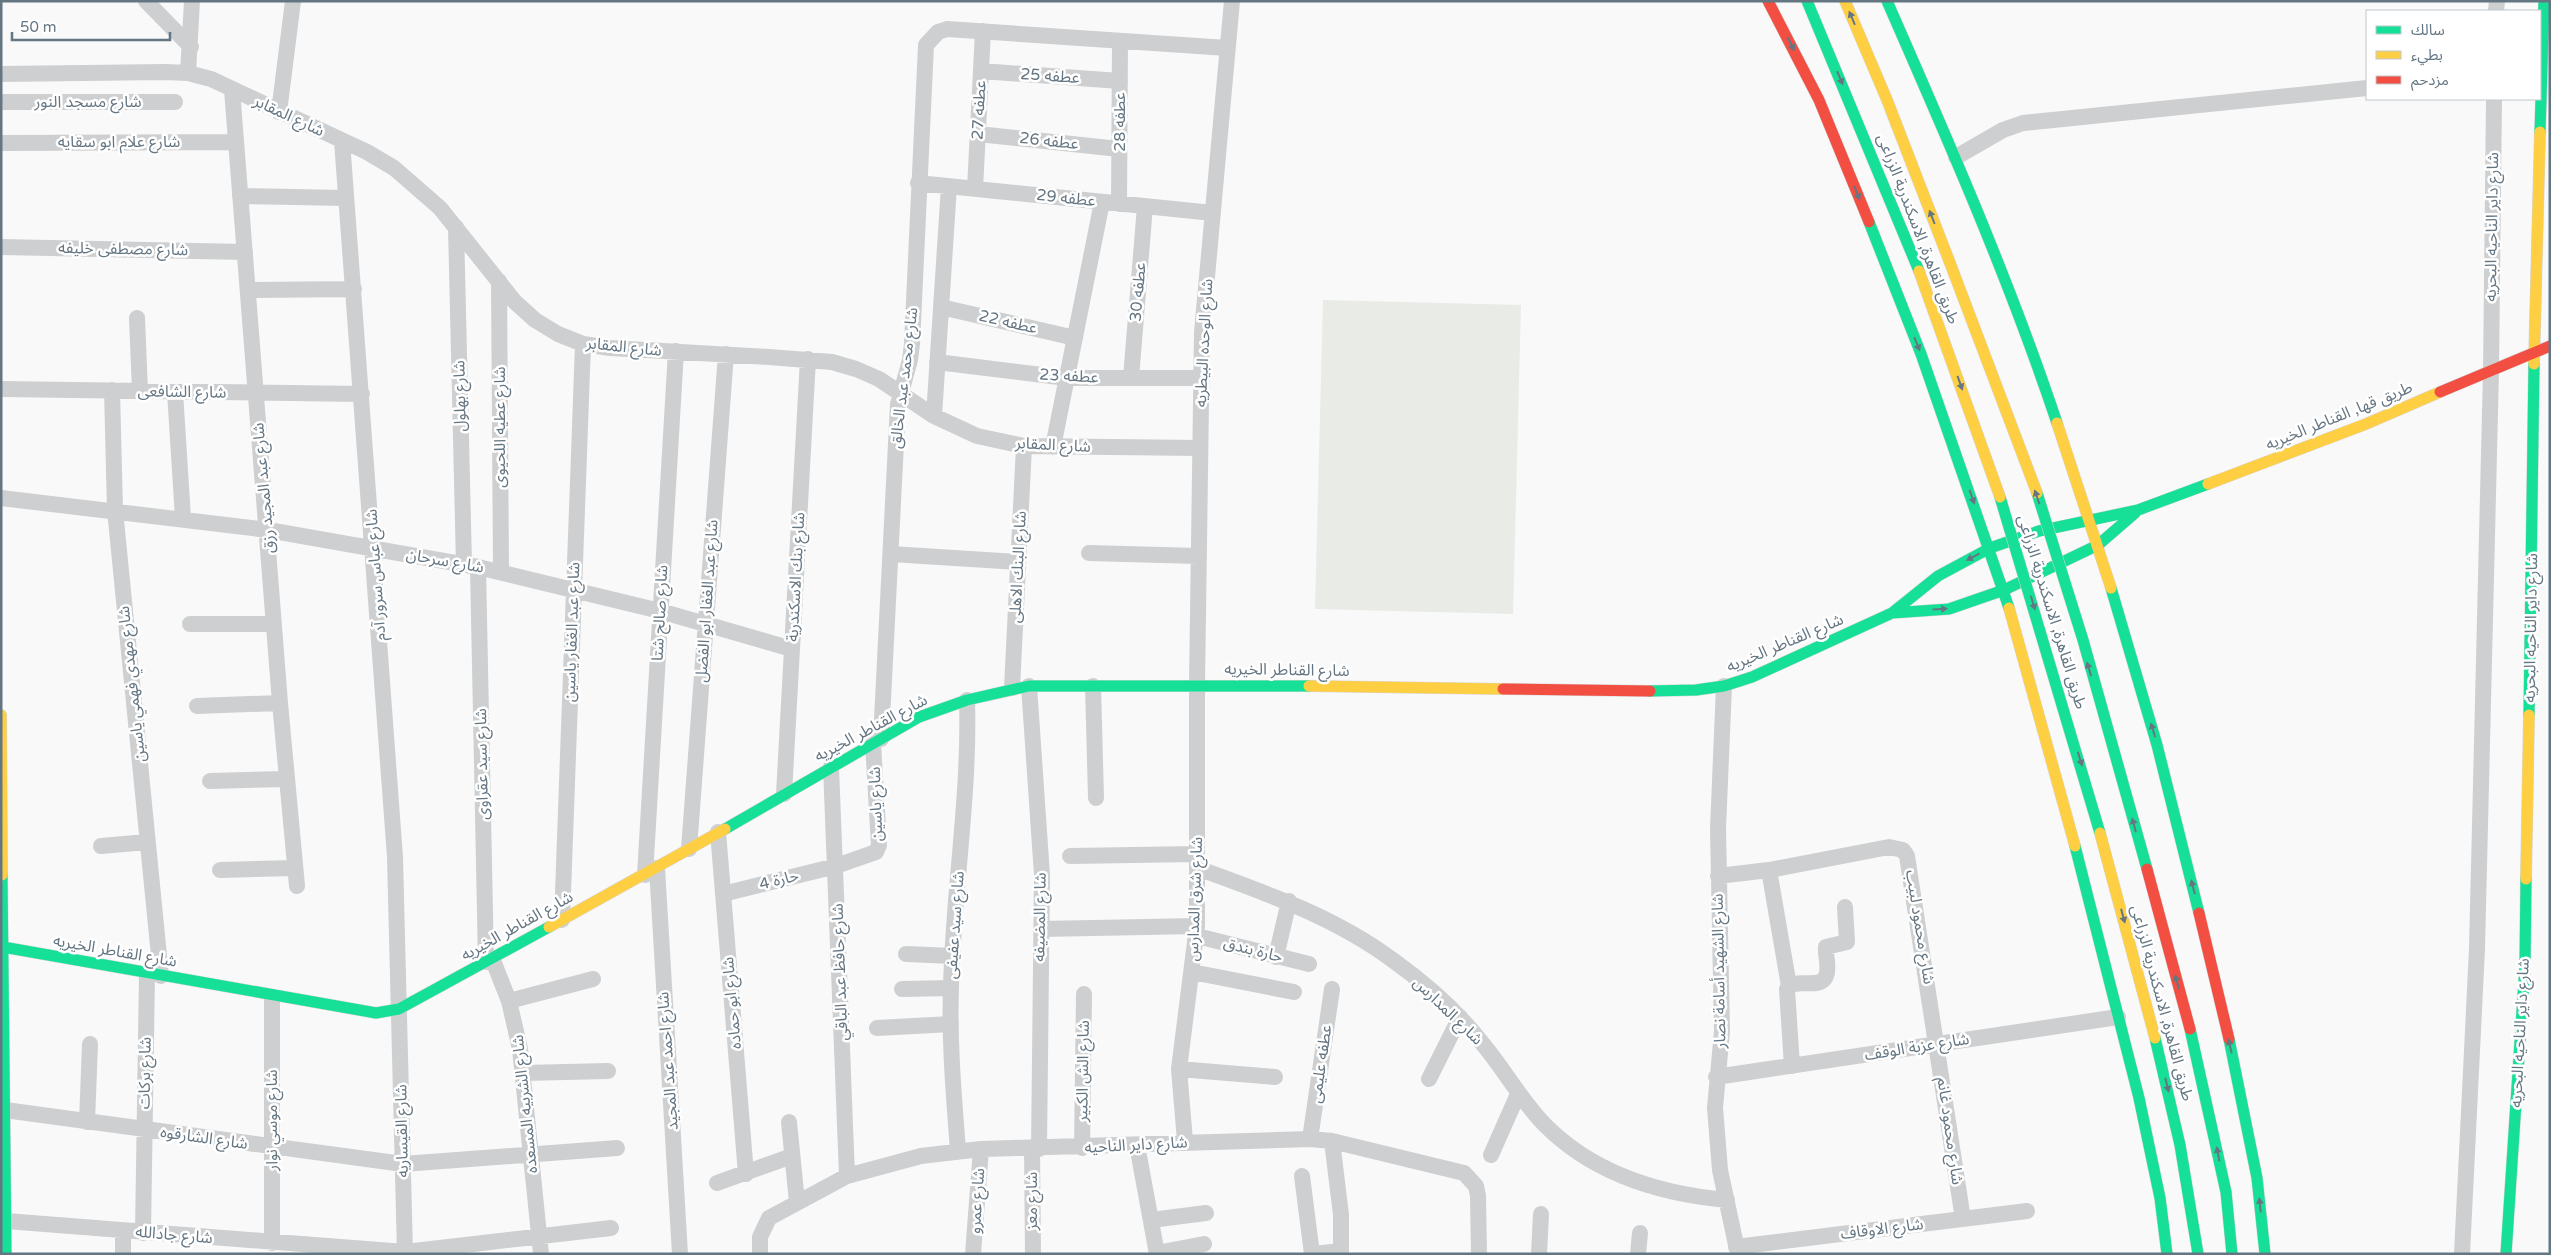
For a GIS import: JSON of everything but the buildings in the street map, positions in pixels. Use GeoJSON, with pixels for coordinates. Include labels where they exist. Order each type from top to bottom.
{"type":"FeatureCollection","features":[{"type":"Feature","properties":{"kind":"main road"},"geometry":{"type":"LineString","coordinates":[[1768,1],[1819,100],[1853,182],[1920,354],[2004,590],[2076,851],[2118,1017],[2160,1198],[2167,1254]]}},
{"type":"Feature","properties":{"kind":"main road","name":"طريق القاهرة, الاسكندرية الزراعى"},"geometry":{"type":"LineString","coordinates":[[1807,1],[1919,271],[2012,535],[2088,787],[2155,1038],[2175,1116],[2198,1254]]}},
{"type":"Feature","properties":{"kind":"main road","name":"طريق القاهرة, الاسكندرية الزراعى"},"geometry":{"type":"LineString","coordinates":[[1845,1],[1887,100],[2003,398],[2043,513],[2122,782],[2190,1029],[2226,1192],[2232,1254]]}},
{"type":"Feature","properties":{"kind":"main road"},"geometry":{"type":"LineString","coordinates":[[1887,1],[1903,33],[1956,156],[2003,274],[2044,386],[2088,521],[2098,545],[2157,745],[2204,933],[2242,1097],[2257,1178],[2265,1254]]}},
{"type":"Feature","properties":{"kind":"main road","name":"شارع داير الناحيه البحريه"},"geometry":{"type":"LineString","coordinates":[[2541,82],[2544,1]]}},
{"type":"Feature","properties":{"kind":"main road","name":"شارع داير الناحيه البحريه"},"geometry":{"type":"LineString","coordinates":[[2506,1254],[2525,966],[2531,354],[2540,100]]}},
{"type":"Feature","properties":{"kind":"main road","name":"طريق قها, القناطر الخيريه"},"geometry":{"type":"LineString","coordinates":[[2138,510],[2267,463],[2550,346]]}},
{"type":"Feature","properties":{"kind":"main road","name":"شارع القناطر الخيريه"},"geometry":{"type":"LineString","coordinates":[[1892,613],[1949,609],[2004,590],[2098,545],[2138,510]]}},
{"type":"Feature","properties":{"kind":"main road","name":"شارع القناطر الخيريه"},"geometry":{"type":"LineString","coordinates":[[3,947],[272,997],[376,1013],[399,1009],[651,871],[919,717],[967,700],[1012,688],[1029,686],[1197,685],[1696,690],[1724,686],[1752,677],[1892,613],[1938,576],[1990,548],[2038,531],[2138,510]]}},
{"type":"Feature","properties":{"kind":"main road"},"geometry":{"type":"LineString","coordinates":[[1,715],[6,1254]]}},
{"type":"Feature","properties":{"kind":"street"},"geometry":{"type":"LineString","coordinates":[[146,1],[191,47]]}},
{"type":"Feature","properties":{"kind":"street"},"geometry":{"type":"LineString","coordinates":[[188,73],[191,47],[192,1]]}},
{"type":"Feature","properties":{"kind":"street"},"geometry":{"type":"LineString","coordinates":[[279,112],[293,1]]}},
{"type":"Feature","properties":{"kind":"street","name":"شارع الوحده البيطريه"},"geometry":{"type":"LineString","coordinates":[[1197,685],[1202,332],[1232,1]]}},
{"type":"Feature","properties":{"kind":"street","name":"شارع محمد عبد الخالق"},"geometry":{"type":"LineString","coordinates":[[877,741],[891,554],[900,392],[910,360],[912,344],[924,54],[931,37],[938,32],[947,29],[983,32]]}},
{"type":"Feature","properties":{"kind":"street"},"geometry":{"type":"LineString","coordinates":[[983,32],[1227,48]]}},
{"type":"Feature","properties":{"kind":"street","name":"عطفه 27"},"geometry":{"type":"LineString","coordinates":[[975,189],[983,32]]}},
{"type":"Feature","properties":{"kind":"street","name":"عطفه 28"},"geometry":{"type":"LineString","coordinates":[[1119,204],[1120,41]]}},
{"type":"Feature","properties":{"kind":"street","name":"عطفه 25"},"geometry":{"type":"LineString","coordinates":[[981,71],[1120,81]]}},
{"type":"Feature","properties":{"kind":"street","name":"شارع المقابر"},"geometry":{"type":"LineString","coordinates":[[1,74],[188,73],[211,79],[367,152],[400,173],[435,203],[515,302],[535,320],[558,334],[582,344],[610,348],[808,359],[856,369],[900,392],[934,416],[977,436],[1024,446],[1200,448]]}},
{"type":"Feature","properties":{"kind":"street"},"geometry":{"type":"LineString","coordinates":[[1956,156],[2003,130],[2023,123],[2366,88]]}},
{"type":"Feature","properties":{"kind":"street","name":"شارع عبد المجيد رزق"},"geometry":{"type":"LineString","coordinates":[[232,90],[268,530],[280,703],[297,886]]}},
{"type":"Feature","properties":{"kind":"street","name":"شارع داير الناحيه البحريه"},"geometry":{"type":"LineString","coordinates":[[2462,1254],[2477,949],[2493,370],[2494,100]]}},
{"type":"Feature","properties":{"kind":"street","name":"شارع مسجد النور"},"geometry":{"type":"LineString","coordinates":[[1,102],[175,102]]}},
{"type":"Feature","properties":{"kind":"street","name":"عطفه 26"},"geometry":{"type":"LineString","coordinates":[[978,134],[1119,150]]}},
{"type":"Feature","properties":{"kind":"street","name":"شارع عباس سرور آدم"},"geometry":{"type":"LineString","coordinates":[[342,141],[374,548],[395,857],[399,1009]]}},
{"type":"Feature","properties":{"kind":"street","name":"شارع علام ابو سقايه"},"geometry":{"type":"LineString","coordinates":[[1,143],[236,142]]}},
{"type":"Feature","properties":{"kind":"street","name":"عطفه 29"},"geometry":{"type":"LineString","coordinates":[[918,183],[1213,213]]}},
{"type":"Feature","properties":{"kind":"street"},"geometry":{"type":"LineString","coordinates":[[934,416],[949,186]]}},
{"type":"Feature","properties":{"kind":"street"},"geometry":{"type":"LineString","coordinates":[[240,196],[346,198]]}},
{"type":"Feature","properties":{"kind":"street"},"geometry":{"type":"LineString","coordinates":[[1053,446],[1102,202]]}},
{"type":"Feature","properties":{"kind":"street","name":"عطفه 30"},"geometry":{"type":"LineString","coordinates":[[1131,378],[1145,206]]}},
{"type":"Feature","properties":{"kind":"street","name":"شارع بهلول"},"geometry":{"type":"LineString","coordinates":[[456,227],[471,566]]}},
{"type":"Feature","properties":{"kind":"street","name":"شارع مصطفى خليفه"},"geometry":{"type":"LineString","coordinates":[[1,247],[245,252]]}},
{"type":"Feature","properties":{"kind":"street","name":"شارع عطيه اللحيوى"},"geometry":{"type":"LineString","coordinates":[[499,281],[501,572]]}},
{"type":"Feature","properties":{"kind":"street"},"geometry":{"type":"LineString","coordinates":[[248,290],[354,289]]}},
{"type":"Feature","properties":{"kind":"street","name":"عطفه 22"},"geometry":{"type":"LineString","coordinates":[[941,307],[1075,338]]}},
{"type":"Feature","properties":{"kind":"street"},"geometry":{"type":"LineString","coordinates":[[137,318],[140,391]]}},
{"type":"Feature","properties":{"kind":"street","name":"شارع عبد الغفار ياسين"},"geometry":{"type":"LineString","coordinates":[[562,920],[582,344]]}},
{"type":"Feature","properties":{"kind":"street","name":"شارع صالح شتا"},"geometry":{"type":"LineString","coordinates":[[651,871],[660,611],[676,351]]}},
{"type":"Feature","properties":{"kind":"street","name":"شارع عبد الغفار ابو الفضل"},"geometry":{"type":"LineString","coordinates":[[689,849],[726,354]]}},
{"type":"Feature","properties":{"kind":"street","name":"شارع بنك الاسكندرية"},"geometry":{"type":"LineString","coordinates":[[784,794],[808,359]]}},
{"type":"Feature","properties":{"kind":"street","name":"عطفه 23"},"geometry":{"type":"LineString","coordinates":[[937,362],[1067,378],[1201,378]]}},
{"type":"Feature","properties":{"kind":"street","name":"شارع الشافعى"},"geometry":{"type":"LineString","coordinates":[[1,389],[362,394]]}},
{"type":"Feature","properties":{"kind":"street","name":"شارع مهدي فهمي ياسين"},"geometry":{"type":"LineString","coordinates":[[112,390],[115,510],[148,842],[154,975]]}},
{"type":"Feature","properties":{"kind":"street"},"geometry":{"type":"LineString","coordinates":[[175,392],[183,518]]}},
{"type":"Feature","properties":{"kind":"street","name":"شارع البنك الاهلى"},"geometry":{"type":"LineString","coordinates":[[1012,688],[1024,446]]}},
{"type":"Feature","properties":{"kind":"street","name":"شارع سرحان"},"geometry":{"type":"LineString","coordinates":[[1,498],[183,518],[268,530],[471,566],[660,611],[792,649]]}},
{"type":"Feature","properties":{"kind":"street"},"geometry":{"type":"LineString","coordinates":[[1089,553],[1199,556]]}},
{"type":"Feature","properties":{"kind":"street"},"geometry":{"type":"LineString","coordinates":[[891,554],[1018,562]]}},
{"type":"Feature","properties":{"kind":"street","name":"شارع سيد عقراوى"},"geometry":{"type":"LineString","coordinates":[[471,566],[489,960]]}},
{"type":"Feature","properties":{"kind":"street"},"geometry":{"type":"LineString","coordinates":[[190,624],[274,624]]}},
{"type":"Feature","properties":{"kind":"street","name":"شارع شرق المدارس"},"geometry":{"type":"LineString","coordinates":[[1185,1142],[1179,1069],[1197,931],[1197,685]]}},
{"type":"Feature","properties":{"kind":"street","name":"شارع المضيفه"},"geometry":{"type":"LineString","coordinates":[[1029,686],[1042,875],[1036,1149]]}},
{"type":"Feature","properties":{"kind":"street"},"geometry":{"type":"LineString","coordinates":[[1093,686],[1096,798]]}},
{"type":"Feature","properties":{"kind":"street","name":"شارع الشهيد أسامة نصار"},"geometry":{"type":"LineString","coordinates":[[1724,686],[1718,781],[1718,876],[1722,1031],[1716,1077],[1716,1140],[1737,1250]]}},
{"type":"Feature","properties":{"kind":"street","name":"شارع سيد عفيفى"},"geometry":{"type":"LineString","coordinates":[[958,1151],[950,988],[967,781],[967,700]]}},
{"type":"Feature","properties":{"kind":"street"},"geometry":{"type":"LineString","coordinates":[[198,706],[280,703]]}},
{"type":"Feature","properties":{"kind":"street","name":"شارع ياسين"},"geometry":{"type":"LineString","coordinates":[[836,866],[872,854],[879,845],[877,741]]}},
{"type":"Feature","properties":{"kind":"street","name":"شارع حافظ عبد الباقي"},"geometry":{"type":"LineString","coordinates":[[831,767],[848,1176]]}},
{"type":"Feature","properties":{"kind":"street"},"geometry":{"type":"LineString","coordinates":[[210,782],[287,779]]}},
{"type":"Feature","properties":{"kind":"street","name":"شارع ابو حماده"},"geometry":{"type":"LineString","coordinates":[[718,832],[746,1174]]}},
{"type":"Feature","properties":{"kind":"street"},"geometry":{"type":"LineString","coordinates":[[101,846],[148,842]]}},
{"type":"Feature","properties":{"kind":"street","name":"شارع محمود لبيب"},"geometry":{"type":"LineString","coordinates":[[1718,876],[1769,870],[1889,847],[1903,850],[1910,863],[1937,1044]]}},
{"type":"Feature","properties":{"kind":"street"},"geometry":{"type":"LineString","coordinates":[[1070,856],[1197,861]]}},
{"type":"Feature","properties":{"kind":"street","name":"شارع المدارس"},"geometry":{"type":"LineString","coordinates":[[1197,861],[1289,901],[1349,931],[1394,961],[1460,1017],[1501,1067],[1518,1094],[1545,1125],[1576,1150],[1610,1171],[1656,1189],[1687,1196],[1728,1200]]}},
{"type":"Feature","properties":{"kind":"street","name":"حارة 4"},"geometry":{"type":"LineString","coordinates":[[723,894],[836,866]]}},
{"type":"Feature","properties":{"kind":"street"},"geometry":{"type":"LineString","coordinates":[[220,870],[295,868]]}},
{"type":"Feature","properties":{"kind":"street"},"geometry":{"type":"LineString","coordinates":[[1769,870],[1789,986],[1792,1066]]}},
{"type":"Feature","properties":{"kind":"street","name":"شارع احمد عبد المجيد"},"geometry":{"type":"LineString","coordinates":[[651,871],[680,1254]]}},
{"type":"Feature","properties":{"kind":"street"},"geometry":{"type":"LineString","coordinates":[[1276,957],[1289,901]]}},
{"type":"Feature","properties":{"kind":"street"},"geometry":{"type":"LineString","coordinates":[[1789,986],[1819,982],[1825,979],[1827,972],[1826,947],[1847,942],[1845,907]]}},
{"type":"Feature","properties":{"kind":"street","name":"حارة بندق"},"geometry":{"type":"LineString","coordinates":[[1040,928],[1197,931],[1276,957],[1309,964]]}},
{"type":"Feature","properties":{"kind":"street"},"geometry":{"type":"LineString","coordinates":[[906,954],[953,956]]}},
{"type":"Feature","properties":{"kind":"street","name":"شارع الشربيه المسعده"},"geometry":{"type":"LineString","coordinates":[[489,960],[509,1002],[519,1041],[540,1254]]}},
{"type":"Feature","properties":{"kind":"street"},"geometry":{"type":"LineString","coordinates":[[1192,972],[1294,992]]}},
{"type":"Feature","properties":{"kind":"street","name":"شارع بركات"},"geometry":{"type":"LineString","coordinates":[[142,1232],[144,1130],[154,975]]}},
{"type":"Feature","properties":{"kind":"street"},"geometry":{"type":"LineString","coordinates":[[509,1002],[593,979]]}},
{"type":"Feature","properties":{"kind":"street"},"geometry":{"type":"LineString","coordinates":[[902,989],[950,988]]}},
{"type":"Feature","properties":{"kind":"street","name":"عطفه عليمى"},"geometry":{"type":"LineString","coordinates":[[1310,1139],[1332,989]]}},
{"type":"Feature","properties":{"kind":"street","name":"شارع الش الكبير"},"geometry":{"type":"LineString","coordinates":[[1082,1148],[1084,994]]}},
{"type":"Feature","properties":{"kind":"street","name":"شارع موسي نوار"},"geometry":{"type":"LineString","coordinates":[[272,997],[272,1243]]}},
{"type":"Feature","properties":{"kind":"street","name":"شارع القيساريه"},"geometry":{"type":"LineString","coordinates":[[399,1009],[405,1253]]}},
{"type":"Feature","properties":{"kind":"street"},"geometry":{"type":"LineString","coordinates":[[1429,1079],[1460,1017]]}},
{"type":"Feature","properties":{"kind":"street","name":"شارع عزبة الوقف"},"geometry":{"type":"LineString","coordinates":[[1716,1077],[2118,1017]]}},
{"type":"Feature","properties":{"kind":"street"},"geometry":{"type":"LineString","coordinates":[[877,1028],[951,1024]]}},
{"type":"Feature","properties":{"kind":"street"},"geometry":{"type":"LineString","coordinates":[[87,1122],[90,1044]]}},
{"type":"Feature","properties":{"kind":"street","name":"شارع محمود غانم"},"geometry":{"type":"LineString","coordinates":[[1937,1044],[1963,1219]]}},
{"type":"Feature","properties":{"kind":"street"},"geometry":{"type":"LineString","coordinates":[[1179,1069],[1275,1077]]}},
{"type":"Feature","properties":{"kind":"street"},"geometry":{"type":"LineString","coordinates":[[523,1073],[608,1071]]}},
{"type":"Feature","properties":{"kind":"street"},"geometry":{"type":"LineString","coordinates":[[1491,1155],[1518,1094]]}},
{"type":"Feature","properties":{"kind":"street","name":"شارع الشارقوه"},"geometry":{"type":"LineString","coordinates":[[5,1110],[272,1148],[403,1164],[617,1148]]}},
{"type":"Feature","properties":{"kind":"street"},"geometry":{"type":"LineString","coordinates":[[789,1122],[797,1202]]}},
{"type":"Feature","properties":{"kind":"street","name":"شارع داير الناحيه"},"geometry":{"type":"LineString","coordinates":[[760,1254],[760,1237],[769,1218],[848,1176],[921,1156],[981,1149],[1082,1148],[1185,1142],[1310,1139],[1332,1141],[1464,1173],[1476,1186],[1478,1196],[1479,1254]]}},
{"type":"Feature","properties":{"kind":"street"},"geometry":{"type":"LineString","coordinates":[[1302,1176],[1313,1254],[1341,1252],[1341,1215],[1332,1141]]}},
{"type":"Feature","properties":{"kind":"street"},"geometry":{"type":"LineString","coordinates":[[1137,1145],[1157,1254],[1204,1244]]}},
{"type":"Feature","properties":{"kind":"street","name":"شارع عمرو"},"geometry":{"type":"LineString","coordinates":[[973,1254],[981,1149]]}},
{"type":"Feature","properties":{"kind":"street","name":"شارع معز"},"geometry":{"type":"LineString","coordinates":[[1033,1254],[1036,1149]]}},
{"type":"Feature","properties":{"kind":"street"},"geometry":{"type":"LineString","coordinates":[[717,1183],[792,1156]]}},
{"type":"Feature","properties":{"kind":"street","name":"شارع الاوقاف"},"geometry":{"type":"LineString","coordinates":[[1737,1250],[2027,1211]]}},
{"type":"Feature","properties":{"kind":"street"},"geometry":{"type":"LineString","coordinates":[[1151,1220],[1206,1213]]}},
{"type":"Feature","properties":{"kind":"street"},"geometry":{"type":"LineString","coordinates":[[1539,1254],[1541,1214]]}},
{"type":"Feature","properties":{"kind":"street","name":"شارع جادالله"},"geometry":{"type":"LineString","coordinates":[[6,1221],[405,1253],[611,1228]]}},
{"type":"Feature","properties":{"kind":"street"},"geometry":{"type":"LineString","coordinates":[[123,1231],[124,1254]]}},
{"type":"Feature","properties":{"kind":"street"},"geometry":{"type":"LineString","coordinates":[[1638,1254],[1640,1233]]}},
{"type":"Feature","properties":{"kind":"shaded area"},"geometry":{"type":"Polygon","coordinates":[[[1323,300],[1521,305],[1513,614],[1315,609],[1323,300]]]}},
{"type":"Feature","properties":{"kind":"traffic: fast"},"geometry":{"type":"LineString","coordinates":[[1807,1],[1919,271]]}},
{"type":"Feature","properties":{"kind":"traffic: fast"},"geometry":{"type":"LineString","coordinates":[[1887,1],[1998,263],[2057,423]]}},
{"type":"Feature","properties":{"kind":"traffic: fast"},"geometry":{"type":"LineString","coordinates":[[2541,99],[2544,1]]}},
{"type":"Feature","properties":{"kind":"traffic: fast"},"geometry":{"type":"LineString","coordinates":[[2540,132],[2541,100]]}},
{"type":"Feature","properties":{"kind":"traffic: fast"},"geometry":{"type":"LineString","coordinates":[[1869,222],[1921,354],[2009,608]]}},
{"type":"Feature","properties":{"kind":"traffic: fast"},"geometry":{"type":"LineString","coordinates":[[2529,715],[2534,364]]}},
{"type":"Feature","properties":{"kind":"traffic: fast"},"geometry":{"type":"LineString","coordinates":[[1650,691],[1696,690],[1724,686],[1752,677],[1892,613],[1938,576],[1990,548],[2039,531],[2138,510],[2208,484]]}},
{"type":"Feature","properties":{"kind":"traffic: fast"},"geometry":{"type":"LineString","coordinates":[[2037,493],[2083,640],[2147,869]]}},
{"type":"Feature","properties":{"kind":"traffic: fast"},"geometry":{"type":"LineString","coordinates":[[2000,497],[2100,833]]}},
{"type":"Feature","properties":{"kind":"traffic: fast"},"geometry":{"type":"LineString","coordinates":[[1892,613],[1949,609],[2004,590],[2098,545],[2135,513]]}},
{"type":"Feature","properties":{"kind":"traffic: fast"},"geometry":{"type":"LineString","coordinates":[[2111,588],[2157,745],[2199,913]]}},
{"type":"Feature","properties":{"kind":"traffic: fast"},"geometry":{"type":"LineString","coordinates":[[725,829],[919,717],[967,700],[1029,686],[1309,686]]}},
{"type":"Feature","properties":{"kind":"traffic: fast"},"geometry":{"type":"LineString","coordinates":[[2075,846],[2139,1098],[2160,1198],[2167,1254]]}},
{"type":"Feature","properties":{"kind":"traffic: fast"},"geometry":{"type":"LineString","coordinates":[[2,875],[6,1254]]}},
{"type":"Feature","properties":{"kind":"traffic: fast"},"geometry":{"type":"LineString","coordinates":[[2506,1254],[2525,966],[2526,879]]}},
{"type":"Feature","properties":{"kind":"traffic: fast"},"geometry":{"type":"LineString","coordinates":[[3,947],[376,1013],[399,1009],[549,927]]}},
{"type":"Feature","properties":{"kind":"traffic: fast"},"geometry":{"type":"LineString","coordinates":[[2190,1029],[2226,1192],[2232,1254]]}},
{"type":"Feature","properties":{"kind":"traffic: fast"},"geometry":{"type":"LineString","coordinates":[[2155,1038],[2180,1145],[2198,1254]]}},
{"type":"Feature","properties":{"kind":"traffic: fast"},"geometry":{"type":"LineString","coordinates":[[2229,1039],[2257,1178],[2265,1254]]}},
{"type":"Feature","properties":{"kind":"traffic: slow"},"geometry":{"type":"LineString","coordinates":[[1845,1],[1887,100],[1950,263]]}},
{"type":"Feature","properties":{"kind":"traffic: slow"},"geometry":{"type":"LineString","coordinates":[[2534,364],[2540,132]]}},
{"type":"Feature","properties":{"kind":"traffic: slow"},"geometry":{"type":"LineString","coordinates":[[1950,263],[2037,493]]}},
{"type":"Feature","properties":{"kind":"traffic: slow"},"geometry":{"type":"LineString","coordinates":[[1919,271],[2000,497]]}},
{"type":"Feature","properties":{"kind":"traffic: slow"},"geometry":{"type":"LineString","coordinates":[[2208,484],[2366,424],[2440,392]]}},
{"type":"Feature","properties":{"kind":"traffic: slow"},"geometry":{"type":"LineString","coordinates":[[2057,423],[2111,588]]}},
{"type":"Feature","properties":{"kind":"traffic: slow"},"geometry":{"type":"LineString","coordinates":[[2009,608],[2075,846]]}},
{"type":"Feature","properties":{"kind":"traffic: slow"},"geometry":{"type":"LineString","coordinates":[[1309,686],[1503,689]]}},
{"type":"Feature","properties":{"kind":"traffic: slow"},"geometry":{"type":"LineString","coordinates":[[1,715],[2,875]]}},
{"type":"Feature","properties":{"kind":"traffic: slow"},"geometry":{"type":"LineString","coordinates":[[2526,879],[2529,715]]}},
{"type":"Feature","properties":{"kind":"traffic: slow"},"geometry":{"type":"LineString","coordinates":[[549,927],[725,829]]}},
{"type":"Feature","properties":{"kind":"traffic: slow"},"geometry":{"type":"LineString","coordinates":[[2100,833],[2155,1038]]}},
{"type":"Feature","properties":{"kind":"traffic: jam"},"geometry":{"type":"LineString","coordinates":[[1768,1],[1819,100],[1869,222]]}},
{"type":"Feature","properties":{"kind":"traffic: jam"},"geometry":{"type":"LineString","coordinates":[[2440,392],[2550,346]]}},
{"type":"Feature","properties":{"kind":"traffic: jam"},"geometry":{"type":"LineString","coordinates":[[1503,689],[1650,691]]}},
{"type":"Feature","properties":{"kind":"traffic: jam"},"geometry":{"type":"LineString","coordinates":[[2147,869],[2190,1029]]}},
{"type":"Feature","properties":{"kind":"traffic: jam"},"geometry":{"type":"LineString","coordinates":[[2199,913],[2229,1039]]}}]}
